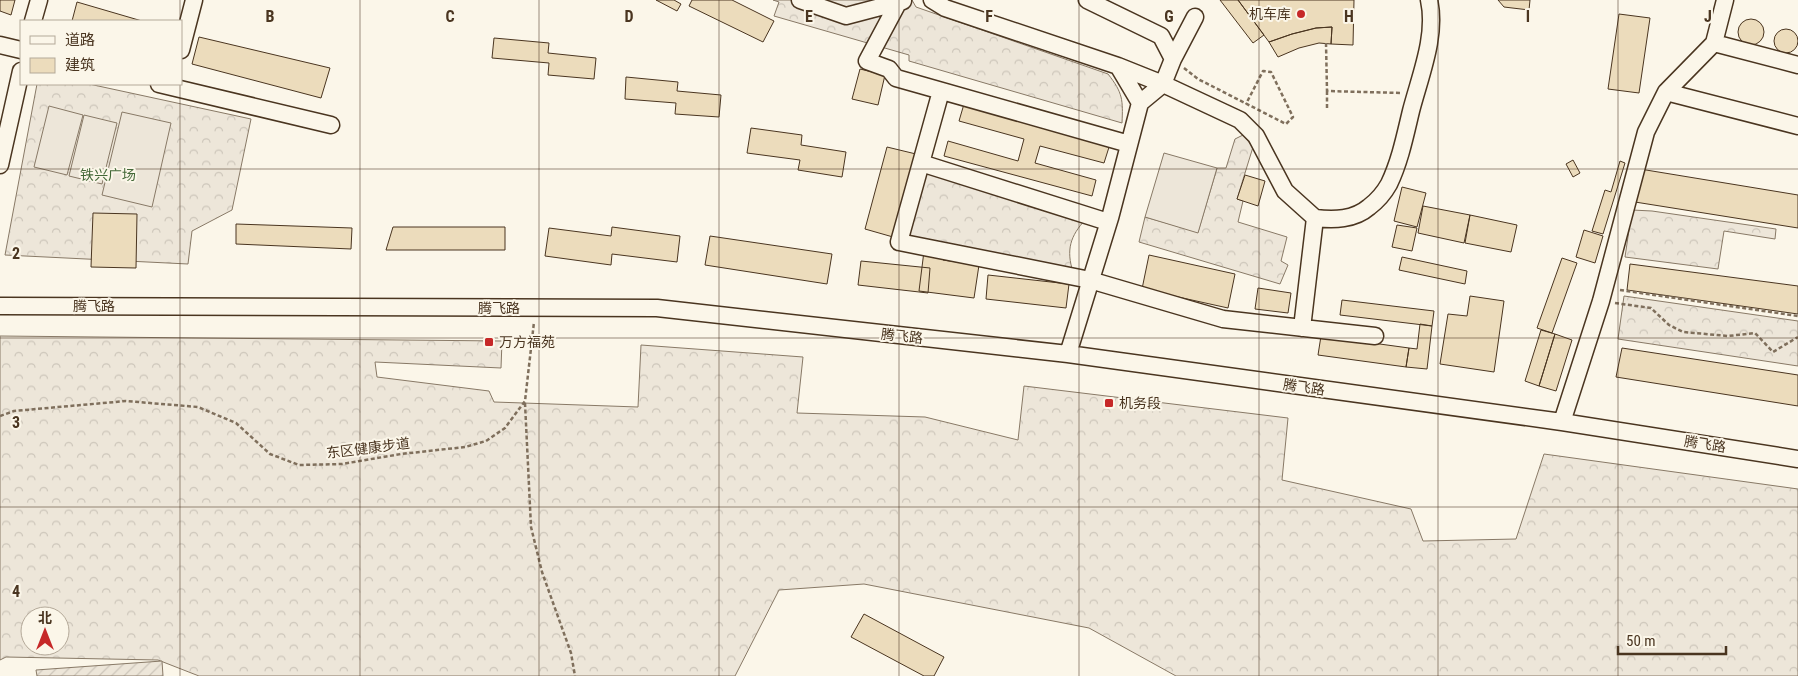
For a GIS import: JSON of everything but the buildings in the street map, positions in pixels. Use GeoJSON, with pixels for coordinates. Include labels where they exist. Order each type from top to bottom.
{"type":"FeatureCollection","features":[{"type":"Feature","properties":{"kind":"street"},"geometry":{"type":"LineString","coordinates":[[33,20],[39,0]]}},
{"type":"Feature","properties":{"kind":"street"},"geometry":{"type":"LineString","coordinates":[[182,46],[194,0]]}},
{"type":"Feature","properties":{"kind":"street"},"geometry":{"type":"LineString","coordinates":[[800,0],[846,16],[904,1]]}},
{"type":"Feature","properties":{"kind":"street"},"geometry":{"type":"LineString","coordinates":[[932,0],[945,8],[1118,66],[1163,84],[1240,120],[1256,136],[1285,191],[1315,218],[1334,220],[1353,216],[1369,208],[1382,195],[1398,161],[1430,41],[1432,12],[1429,0]]}},
{"type":"Feature","properties":{"kind":"street"},"geometry":{"type":"LineString","coordinates":[[1087,0],[1162,36],[1173,59]]}},
{"type":"Feature","properties":{"kind":"street"},"geometry":{"type":"LineString","coordinates":[[1562,422],[1601,301],[1646,132],[1666,92],[1714,43],[1725,0]]}},
{"type":"Feature","properties":{"kind":"street"},"geometry":{"type":"LineString","coordinates":[[904,1],[867,61],[889,70],[896,78],[1129,144]]}},
{"type":"Feature","properties":{"kind":"street"},"geometry":{"type":"LineString","coordinates":[[1068,354],[1108,222],[1140,103],[1163,84],[1173,59],[1195,17]]}},
{"type":"Feature","properties":{"kind":"street"},"geometry":{"type":"LineString","coordinates":[[1714,43],[1798,65]]}},
{"type":"Feature","properties":{"kind":"street"},"geometry":{"type":"LineString","coordinates":[[0,45],[20,50]]}},
{"type":"Feature","properties":{"kind":"street"},"geometry":{"type":"LineString","coordinates":[[1118,66],[1140,103]]}},
{"type":"Feature","properties":{"kind":"street"},"geometry":{"type":"LineString","coordinates":[[0,165],[20,75]]}},
{"type":"Feature","properties":{"kind":"street"},"geometry":{"type":"LineString","coordinates":[[168,85],[330,125]]}},
{"type":"Feature","properties":{"kind":"street"},"geometry":{"type":"LineString","coordinates":[[941,91],[899,242],[1090,280],[1223,319],[1375,336]]}},
{"type":"Feature","properties":{"kind":"street"},"geometry":{"type":"LineString","coordinates":[[1666,92],[1798,126]]}},
{"type":"Feature","properties":{"kind":"street"},"geometry":{"type":"LineString","coordinates":[[921,163],[1108,222]]}},
{"type":"Feature","properties":{"kind":"street"},"geometry":{"type":"LineString","coordinates":[[1302,328],[1315,218]]}},
{"type":"Feature","properties":{"kind":"street","name":"腾飞路"},"geometry":{"type":"LineString","coordinates":[[0,306],[657,308],[1068,354],[1562,422],[1798,459]]}},
{"type":"Feature","properties":{"kind":"path"},"geometry":{"type":"LineString","coordinates":[[1326,43],[1328,110]]}},
{"type":"Feature","properties":{"kind":"path"},"geometry":{"type":"LineString","coordinates":[[1173,59],[1198,79],[1246,104],[1286,124],[1293,117],[1271,72],[1263,71],[1246,104]]}},
{"type":"Feature","properties":{"kind":"path"},"geometry":{"type":"LineString","coordinates":[[1327,91],[1416,94]]}},
{"type":"Feature","properties":{"kind":"path"},"geometry":{"type":"LineString","coordinates":[[1620,290],[1798,316]]}},
{"type":"Feature","properties":{"kind":"path"},"geometry":{"type":"LineString","coordinates":[[1601,301],[1651,308],[1669,325],[1684,332],[1728,336],[1755,333],[1773,352],[1798,337]]}},
{"type":"Feature","properties":{"kind":"path","name":"东区健康步道"},"geometry":{"type":"LineString","coordinates":[[0,416],[14,411],[126,401],[198,407],[236,423],[270,454],[299,464],[342,464],[401,454],[465,447],[486,441],[505,428],[525,401],[536,308]]}},
{"type":"Feature","properties":{"kind":"path"},"geometry":{"type":"LineString","coordinates":[[525,401],[531,527],[542,572],[570,653],[575,676]]}},
{"type":"Feature","properties":{"kind":"green space"},"geometry":{"type":"Polygon","coordinates":[[[773,0],[912,0],[916,7],[1108,74],[1117,86],[1121,97],[1122,123],[909,61],[909,55],[774,16],[779,2],[773,0]]]}},
{"type":"Feature","properties":{"kind":"green space","name":"铁兴广场"},"geometry":{"type":"Polygon","coordinates":[[[37,85],[94,85],[251,119],[232,210],[192,231],[188,264],[5,255],[37,85]]]}},
{"type":"Feature","properties":{"kind":"green space"},"geometry":{"type":"Polygon","coordinates":[[[49,106],[83,115],[67,175],[34,167],[49,106]]]}},
{"type":"Feature","properties":{"kind":"green space"},"geometry":{"type":"Polygon","coordinates":[[[122,112],[171,123],[152,207],[102,195],[122,112]]]}},
{"type":"Feature","properties":{"kind":"green space"},"geometry":{"type":"Polygon","coordinates":[[[84,115],[117,123],[102,184],[69,176],[84,115]]]}},
{"type":"Feature","properties":{"kind":"green space"},"geometry":{"type":"Polygon","coordinates":[[[1243,135],[1253,147],[1237,199],[1243,201],[1238,222],[1287,237],[1281,261],[1288,265],[1280,284],[1139,242],[1145,217],[1198,232],[1217,168],[1226,168],[1235,139],[1243,135]]]}},
{"type":"Feature","properties":{"kind":"green space"},"geometry":{"type":"Polygon","coordinates":[[[1164,153],[1217,168],[1198,233],[1145,217],[1164,153]]]}},
{"type":"Feature","properties":{"kind":"green space"},"geometry":{"type":"Polygon","coordinates":[[[924,168],[1086,219],[1076,231],[1071,244],[1070,257],[1073,272],[907,236],[924,168]]]}},
{"type":"Feature","properties":{"kind":"green space"},"geometry":{"type":"Polygon","coordinates":[[[1632,210],[1652,211],[1776,229],[1775,239],[1724,231],[1718,269],[1625,257],[1632,210]]]}},
{"type":"Feature","properties":{"kind":"green space"},"geometry":{"type":"Polygon","coordinates":[[[1624,296],[1798,321],[1798,366],[1618,339],[1624,296]]]}},
{"type":"Feature","properties":{"kind":"green space"},"geometry":{"type":"Polygon","coordinates":[[[0,336],[502,341],[501,368],[375,362],[377,377],[489,391],[494,402],[638,407],[641,345],[803,357],[797,413],[925,417],[1018,440],[1024,386],[1288,418],[1282,480],[1411,509],[1423,541],[1516,539],[1544,454],[1798,489],[1798,676],[1176,676],[1089,628],[864,584],[779,590],[735,676],[199,676],[158,660],[6,657],[0,660],[0,336]]]}},
{"type":"Feature","properties":{"kind":"green space"},"geometry":{"type":"Polygon","coordinates":[[[162,661],[163,676],[37,676],[36,670],[162,661]]]}},
{"type":"Feature","properties":{"kind":"place","name":"机车库"},"geometry":{"type":"Point","coordinates":[1301,14]}},
{"type":"Feature","properties":{"kind":"place","name":"万方福苑"},"geometry":{"type":"Point","coordinates":[489,342]}},
{"type":"Feature","properties":{"kind":"place","name":"机务段"},"geometry":{"type":"Point","coordinates":[1109,403]}}]}
